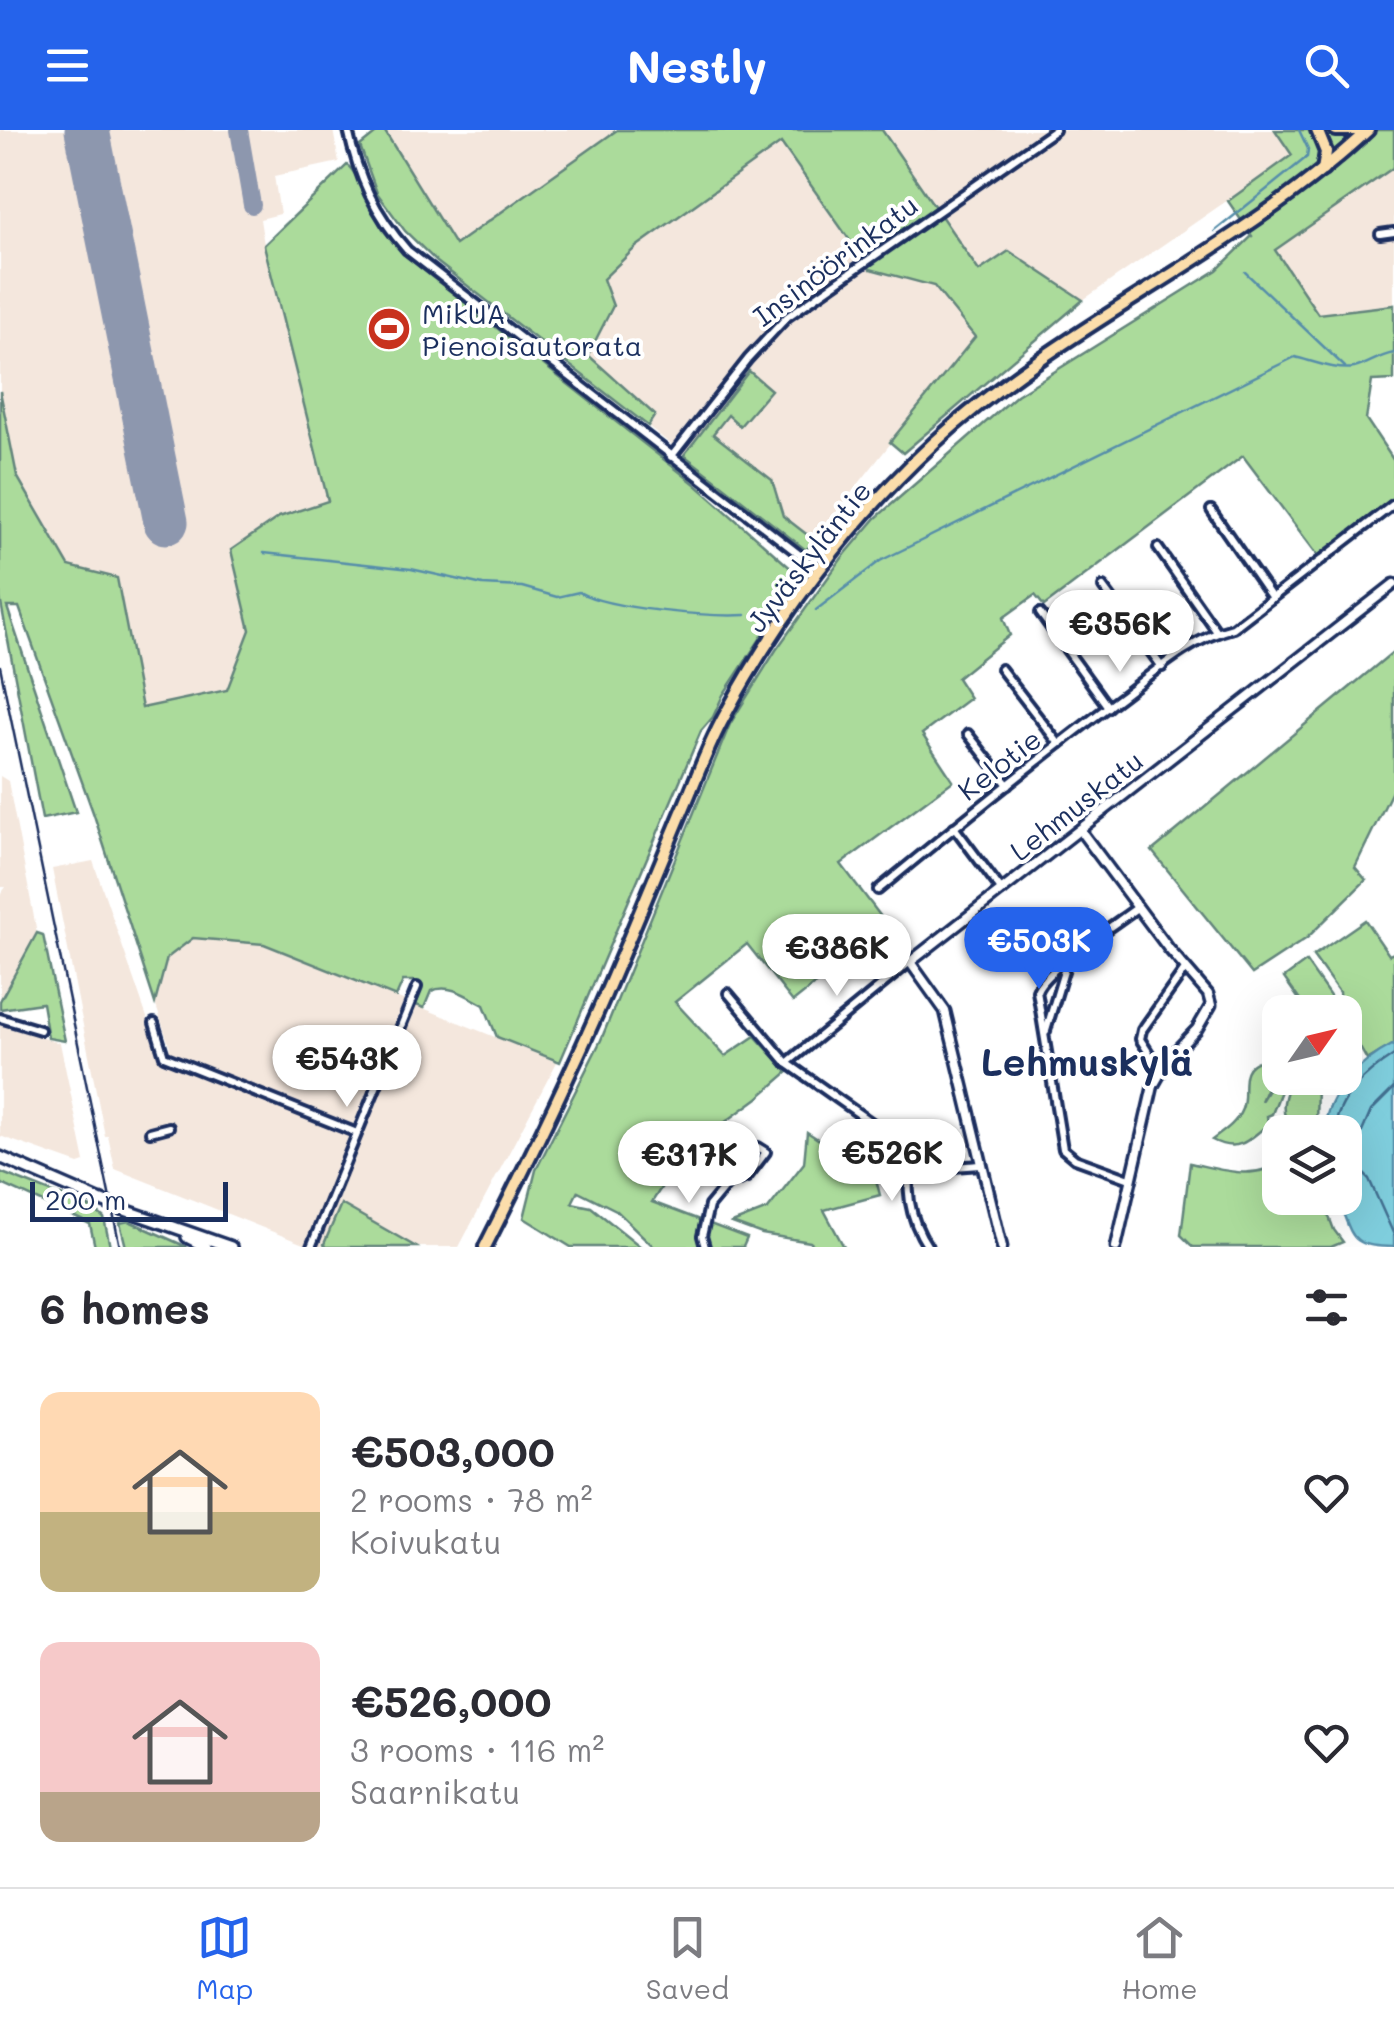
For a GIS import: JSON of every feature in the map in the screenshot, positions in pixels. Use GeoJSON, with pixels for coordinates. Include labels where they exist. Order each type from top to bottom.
{"type":"FeatureCollection","features":[{"type":"Feature","properties":{"kind":"highway"},"geometry":{"type":"LineString","coordinates":[[1317,130],[1326,152],[1323,170]]}},
{"type":"Feature","properties":{"kind":"highway"},"geometry":{"type":"LineString","coordinates":[[1336,130],[1356,130]]}},
{"type":"Feature","properties":{"kind":"highway","name":"Jyväskyläntie"},"geometry":{"type":"LineString","coordinates":[[482,1247],[568,1078],[723,718],[769,641],[819,570],[894,484],[964,417],[1058,348],[1212,251],[1323,170],[1368,130]]}},
{"type":"Feature","properties":{"kind":"main road"},"geometry":{"type":"LineString","coordinates":[[0,1157],[122,1209],[232,1247]]}},
{"type":"Feature","properties":{"kind":"main road"},"geometry":{"type":"LineString","coordinates":[[166,1226],[206,1247]]}},
{"type":"Feature","properties":{"kind":"street"},"geometry":{"type":"LineString","coordinates":[[348,130],[360,179],[374,207],[407,250],[819,570]]}},
{"type":"Feature","properties":{"kind":"street","name":"Insinöörinkatu"},"geometry":{"type":"LineString","coordinates":[[671,456],[787,317],[1055,130]]}},
{"type":"Feature","properties":{"kind":"street"},"geometry":{"type":"LineString","coordinates":[[1380,234],[1394,232]]}},
{"type":"Feature","properties":{"kind":"street","name":"Kelotie"},"geometry":{"type":"LineString","coordinates":[[878,890],[1162,666],[1217,632],[1233,628],[1394,504]]}},
{"type":"Feature","properties":{"kind":"street"},"geometry":{"type":"LineString","coordinates":[[1211,510],[1272,598]]}},
{"type":"Feature","properties":{"kind":"street"},"geometry":{"type":"LineString","coordinates":[[1158,548],[1217,632]]}},
{"type":"Feature","properties":{"kind":"street","name":"Lehmuskatu"},"geometry":{"type":"LineString","coordinates":[[787,1064],[910,962],[1394,584]]}},
{"type":"Feature","properties":{"kind":"street"},"geometry":{"type":"LineString","coordinates":[[1104,587],[1162,666]]}},
{"type":"Feature","properties":{"kind":"street"},"geometry":{"type":"LineString","coordinates":[[1040,613],[1108,707]]}},
{"type":"Feature","properties":{"kind":"street"},"geometry":{"type":"LineString","coordinates":[[1002,669],[1059,744]]}},
{"type":"Feature","properties":{"kind":"street"},"geometry":{"type":"LineString","coordinates":[[968,734],[1008,785]]}},
{"type":"Feature","properties":{"kind":"street"},"geometry":{"type":"LineString","coordinates":[[954,827],[1002,892]]}},
{"type":"Feature","properties":{"kind":"street"},"geometry":{"type":"LineString","coordinates":[[1080,830],[1208,994],[1212,1005],[1153,1086],[1116,1247]]}},
{"type":"Feature","properties":{"kind":"street"},"geometry":{"type":"LineString","coordinates":[[1130,1179],[1075,1160],[1064,1149],[1038,985],[1138,906]]}},
{"type":"Feature","properties":{"kind":"street"},"geometry":{"type":"LineString","coordinates":[[1045,1035],[1068,960]]}},
{"type":"Feature","properties":{"kind":"street"},"geometry":{"type":"LineString","coordinates":[[910,962],[945,1011],[1002,1247]]}},
{"type":"Feature","properties":{"kind":"street"},"geometry":{"type":"LineString","coordinates":[[1160,1072],[1140,1039],[1142,1030],[1186,968]]}},
{"type":"Feature","properties":{"kind":"street"},"geometry":{"type":"LineString","coordinates":[[311,1247],[417,987]]}},
{"type":"Feature","properties":{"kind":"street"},"geometry":{"type":"LineString","coordinates":[[728,993],[787,1064],[913,1152],[953,1167],[981,1165]]}},
{"type":"Feature","properties":{"kind":"street"},"geometry":{"type":"LineString","coordinates":[[0,1018],[40,1030]]}},
{"type":"Feature","properties":{"kind":"street"},"geometry":{"type":"LineString","coordinates":[[154,1022],[164,1056],[356,1133]]}},
{"type":"Feature","properties":{"kind":"street"},"geometry":{"type":"LineString","coordinates":[[150,1132],[169,1127]]}},
{"type":"Feature","properties":{"kind":"street"},"geometry":{"type":"LineString","coordinates":[[705,1247],[702,1236],[709,1206],[758,1147],[766,1152],[747,1177],[732,1182]]}},
{"type":"Feature","properties":{"kind":"street"},"geometry":{"type":"LineString","coordinates":[[913,1152],[906,1178],[915,1228],[928,1247]]}},
{"type":"Feature","properties":{"kind":"shaded area"},"geometry":{"type":"Polygon","coordinates":[[[0,130],[333,130],[339,162],[274,176],[280,214],[260,219],[329,501],[279,517],[235,567],[250,630],[227,690],[142,708],[17,476],[0,391],[0,130]]]}},
{"type":"Feature","properties":{"kind":"shaded area"},"geometry":{"type":"Polygon","coordinates":[[[384,130],[617,130],[454,246],[384,130]]]}},
{"type":"Feature","properties":{"kind":"shaded area"},"geometry":{"type":"Polygon","coordinates":[[[882,130],[1275,130],[1293,155],[1083,300],[1009,251],[979,271],[882,130]]]}},
{"type":"Feature","properties":{"kind":"shaded area"},"geometry":{"type":"Polygon","coordinates":[[[781,143],[870,269],[934,286],[975,337],[814,540],[782,516],[772,480],[713,434],[728,415],[739,425],[749,371],[684,455],[648,426],[655,415],[588,355],[613,306],[602,279],[636,247],[781,143]]]}},
{"type":"Feature","properties":{"kind":"shaded area"},"geometry":{"type":"Polygon","coordinates":[[[1394,167],[1394,305],[1318,314],[1274,250],[1394,167]]]}},
{"type":"Feature","properties":{"kind":"shaded area"},"geometry":{"type":"Polygon","coordinates":[[[0,776],[8,781],[37,933],[0,1001],[0,895],[6,887],[0,887],[0,776]]]}},
{"type":"Feature","properties":{"kind":"shaded area"},"geometry":{"type":"Polygon","coordinates":[[[93,861],[163,1064],[170,1047],[155,1003],[167,958],[193,938],[264,944],[557,1062],[459,1247],[416,1247],[341,1204],[322,1247],[311,1247],[115,1169],[105,1136],[52,869],[93,861]]]}},
{"type":"Feature","properties":{"kind":"shaded area"},"geometry":{"type":"Polygon","coordinates":[[[0,1025],[60,1043],[85,1162],[79,1164],[0,1136],[0,1025]]]}},
{"type":"Feature","properties":{"kind":"green space"},"geometry":{"type":"Polygon","coordinates":[[[384,130],[455,245],[617,130],[882,130],[979,271],[1009,251],[1083,300],[903,453],[890,442],[975,337],[934,286],[870,269],[781,143],[636,247],[603,279],[613,306],[588,355],[655,415],[648,426],[437,262],[405,231],[377,193],[360,146],[384,130]]]}},
{"type":"Feature","properties":{"kind":"green space"},"geometry":{"type":"Polygon","coordinates":[[[1275,130],[1394,130],[1394,167],[1275,250],[1318,314],[1394,305],[1394,380],[1372,381],[1366,419],[1394,461],[1394,497],[1319,557],[1243,456],[1044,606],[1035,595],[1003,618],[1010,635],[957,678],[970,698],[922,734],[953,781],[841,864],[888,926],[793,1002],[747,944],[675,1002],[725,1056],[755,1036],[788,1072],[683,1153],[652,1202],[747,1238],[743,1247],[654,1247],[616,1210],[578,1191],[572,1203],[591,1207],[641,1247],[571,1247],[524,1218],[536,1170],[601,1040],[730,724],[776,650],[876,518],[1017,395],[1217,270],[1252,236],[1228,201],[1292,155],[1275,130]]]}},
{"type":"Feature","properties":{"kind":"green space"},"geometry":{"type":"Polygon","coordinates":[[[347,165],[384,231],[405,254],[479,313],[477,316],[695,484],[795,572],[797,583],[701,731],[560,1062],[497,1037],[484,1005],[458,992],[431,991],[424,1008],[416,1005],[421,986],[413,981],[403,981],[396,997],[264,944],[193,938],[167,958],[155,1003],[94,815],[19,607],[7,607],[76,812],[42,819],[0,598],[0,391],[17,476],[69,566],[117,578],[142,708],[227,690],[250,630],[231,550],[279,517],[328,501],[264,245],[347,165]]]}},
{"type":"Feature","properties":{"kind":"green space"},"geometry":{"type":"Polygon","coordinates":[[[749,371],[771,390],[740,426],[728,415],[713,434],[772,480],[783,516],[814,540],[806,550],[684,455],[749,371]]]}},
{"type":"Feature","properties":{"kind":"green space"},"geometry":{"type":"Polygon","coordinates":[[[1394,651],[1394,787],[1355,867],[1366,880],[1307,938],[1252,974],[1152,851],[1394,651]]]}},
{"type":"Feature","properties":{"kind":"green space"},"geometry":{"type":"Polygon","coordinates":[[[1365,920],[1389,955],[1394,953],[1394,1044],[1367,1060],[1362,1051],[1362,995],[1339,995],[1313,956],[1365,920]]]}},
{"type":"Feature","properties":{"kind":"green space"},"geometry":{"type":"Polygon","coordinates":[[[37,933],[43,935],[65,1041],[48,1038],[42,1003],[0,1009],[0,1001],[37,933]]]}},
{"type":"Feature","properties":{"kind":"green space"},"geometry":{"type":"Polygon","coordinates":[[[1306,962],[1329,995],[1296,995],[1284,978],[1306,962]]]}},
{"type":"Feature","properties":{"kind":"green space"},"geometry":{"type":"Polygon","coordinates":[[[1262,1060],[1261,1101],[1265,1095],[1279,1095],[1272,1114],[1262,1115],[1262,1129],[1249,1140],[1229,1145],[1212,1140],[1239,1114],[1246,1074],[1254,1063],[1262,1060]]]}},
{"type":"Feature","properties":{"kind":"green space"},"geometry":{"type":"Polygon","coordinates":[[[1286,1095],[1317,1095],[1316,1115],[1285,1115],[1286,1095]]]}},
{"type":"Feature","properties":{"kind":"green space"},"geometry":{"type":"Polygon","coordinates":[[[807,1132],[875,1176],[880,1195],[824,1210],[844,1247],[816,1247],[810,1242],[762,1234],[732,1223],[768,1209],[804,1163],[807,1132]]]}},
{"type":"Feature","properties":{"kind":"green space"},"geometry":{"type":"Polygon","coordinates":[[[1190,1163],[1225,1171],[1260,1171],[1262,1215],[1328,1215],[1343,1242],[1331,1247],[1193,1247],[1181,1235],[1190,1163]]]}},
{"type":"Feature","properties":{"kind":"green space"},"geometry":{"type":"Polygon","coordinates":[[[0,1172],[94,1209],[104,1218],[110,1247],[95,1247],[90,1224],[4,1185],[0,1172]]]}},
{"type":"Feature","properties":{"kind":"green space"},"geometry":{"type":"Polygon","coordinates":[[[341,1204],[416,1247],[325,1247],[341,1204]]]}},
{"type":"Feature","properties":{"kind":"green space"},"geometry":{"type":"Polygon","coordinates":[[[129,1221],[187,1247],[126,1247],[120,1223],[129,1221]]]}},
{"type":"Feature","properties":{"kind":"water"},"geometry":{"type":"Polygon","coordinates":[[[1394,1044],[1394,1247],[1368,1245],[1350,1231],[1344,1215],[1362,1215],[1362,1115],[1327,1115],[1336,1095],[1362,1095],[1362,1065],[1394,1044]]]}},
{"type":"Feature","properties":{"kind":"waterway"},"geometry":{"type":"LineString","coordinates":[[1215,231],[1307,157],[1308,149],[1299,130]]}},
{"type":"Feature","properties":{"kind":"waterway"},"geometry":{"type":"LineString","coordinates":[[1245,272],[1345,367]]}},
{"type":"Feature","properties":{"kind":"waterway"},"geometry":{"type":"LineString","coordinates":[[816,610],[880,561],[1295,357],[1347,369],[1394,353]]}},
{"type":"Feature","properties":{"kind":"waterway"},"geometry":{"type":"LineString","coordinates":[[264,553],[411,569],[483,585],[522,587],[557,597],[579,592],[612,603],[660,611],[746,615]]}},
{"type":"Feature","properties":{"kind":"taxiway"},"geometry":{"type":"LineString","coordinates":[[239,130],[252,205]]}},
{"type":"Feature","properties":{"kind":"runway"},"geometry":{"type":"LineString","coordinates":[[87,130],[166,522]]}},
{"type":"Feature","properties":{"kind":"railway"},"geometry":{"type":"LineString","coordinates":[[0,666],[120,1247]]}},
{"type":"Feature","properties":{"kind":"place","name":"MikUA Pienoisautorata"},"geometry":{"type":"Point","coordinates":[389,329]}},
{"type":"Feature","properties":{"kind":"district","name":"Lehmuskylä"},"geometry":{"type":"Point","coordinates":[1087,1061]}}]}
